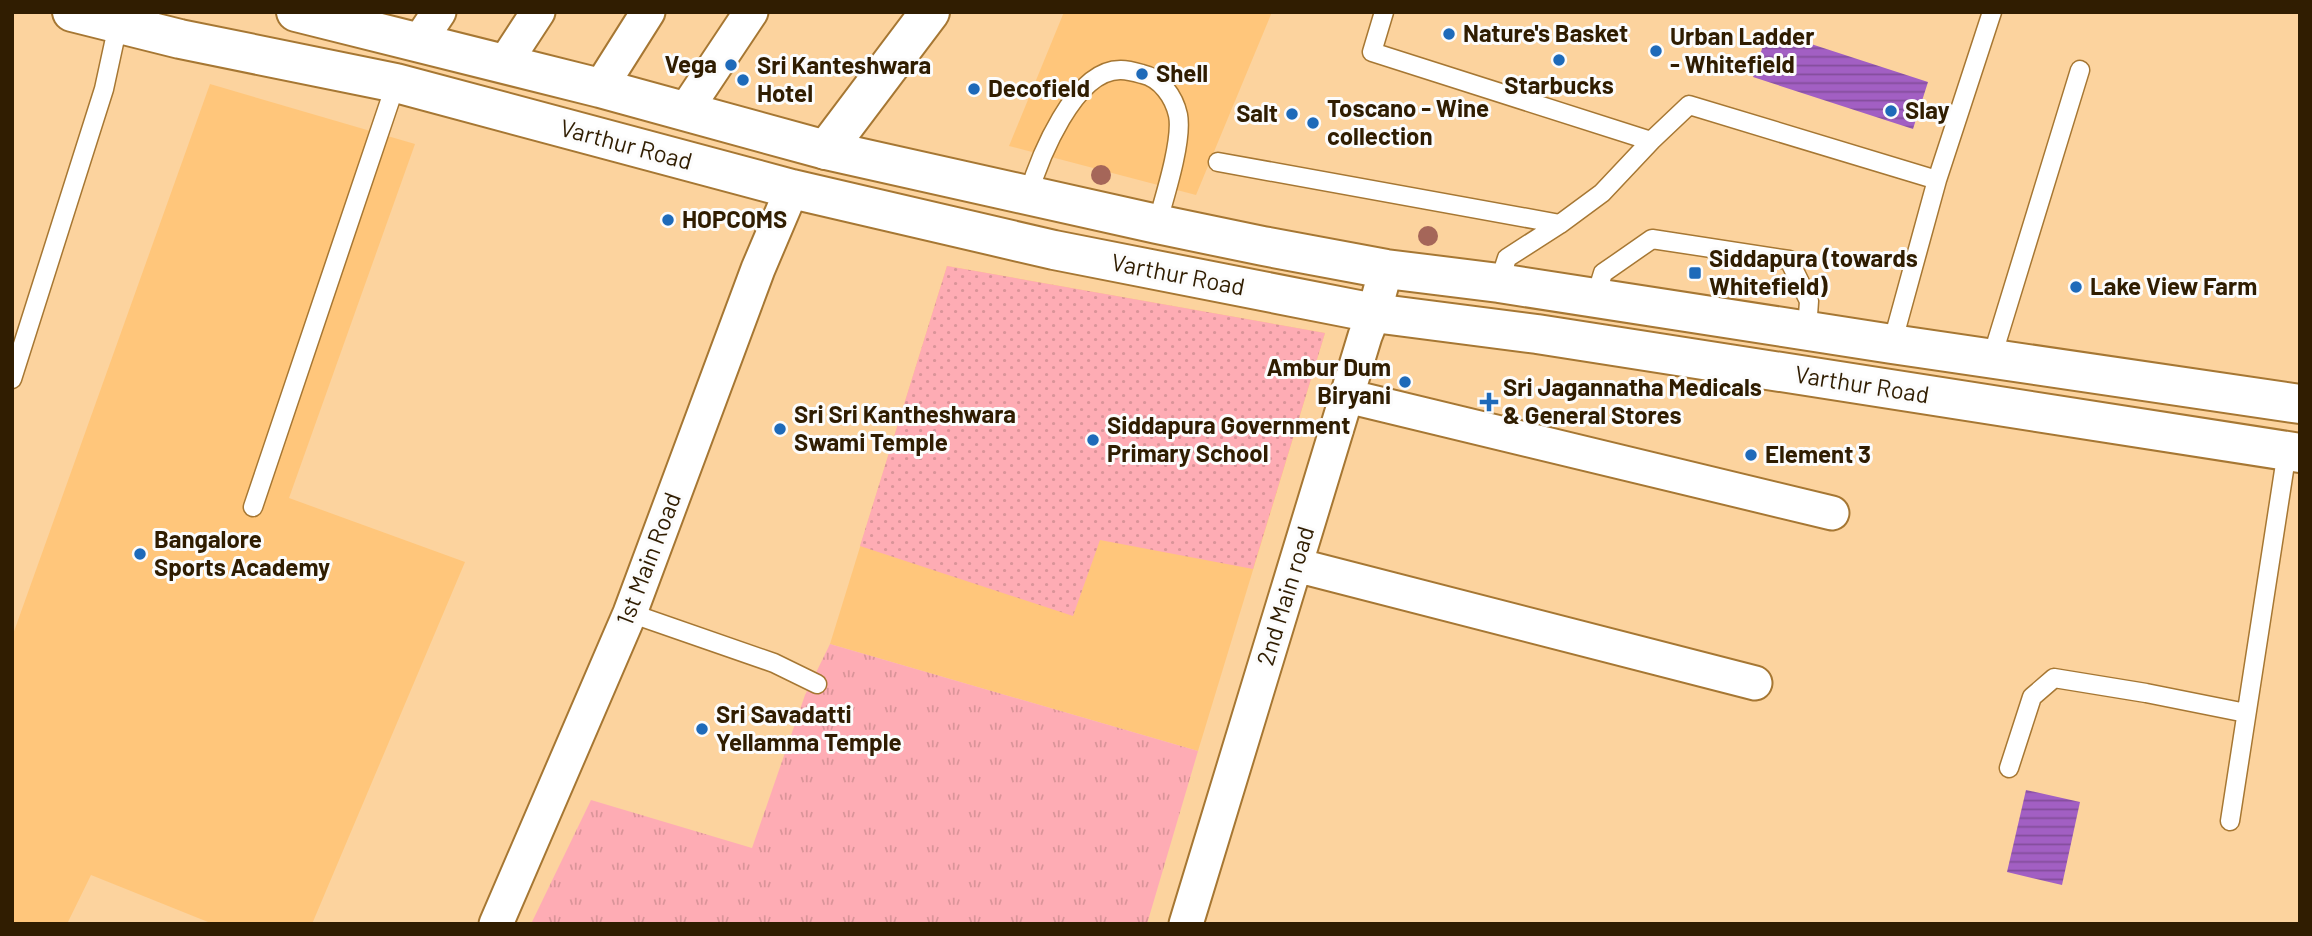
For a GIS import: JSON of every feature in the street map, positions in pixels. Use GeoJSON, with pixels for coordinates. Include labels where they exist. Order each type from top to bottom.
{"type":"FeatureCollection","features":[{"type":"Feature","properties":{"kind":"main road","name":"Varthur Road"},"geometry":{"type":"LineString","coordinates":[[72,12],[180,39],[396,83],[792,189],[1054,250],[1374,313],[1536,334],[2293,452]]}},
{"type":"Feature","properties":{"kind":"main road"},"geometry":{"type":"LineString","coordinates":[[827,150],[930,12]]}},
{"type":"Feature","properties":{"kind":"main road","name":"Varthur Road"},"geometry":{"type":"LineString","coordinates":[[299,13],[429,27],[504,64],[827,150],[1157,224],[1386,269],[1499,283],[2300,404]]}},
{"type":"Feature","properties":{"kind":"street"},"geometry":{"type":"LineString","coordinates":[[504,64],[538,12]]}},
{"type":"Feature","properties":{"kind":"street"},"geometry":{"type":"LineString","coordinates":[[600,88],[648,12]]}},
{"type":"Feature","properties":{"kind":"street"},"geometry":{"type":"LineString","coordinates":[[685,111],[751,12]]}},
{"type":"Feature","properties":{"kind":"street","name":"1st Main Road"},"geometry":{"type":"LineString","coordinates":[[496,924],[630,613],[758,269],[792,189]]}},
{"type":"Feature","properties":{"kind":"street","name":"2nd Main road"},"geometry":{"type":"LineString","coordinates":[[1186,924],[1386,269]]}},
{"type":"Feature","properties":{"kind":"street"},"geometry":{"type":"LineString","coordinates":[[1347,396],[1832,513]]}},
{"type":"Feature","properties":{"kind":"street"},"geometry":{"type":"LineString","coordinates":[[1296,565],[1755,683]]}},
{"type":"Feature","properties":{"kind":"lane"},"geometry":{"type":"LineString","coordinates":[[1384,12],[1371,52],[1651,141]]}},
{"type":"Feature","properties":{"kind":"lane"},"geometry":{"type":"LineString","coordinates":[[1892,344],[1937,180],[1992,12]]}},
{"type":"Feature","properties":{"kind":"lane"},"geometry":{"type":"LineString","coordinates":[[12,379],[100,102],[121,24]]}},
{"type":"Feature","properties":{"kind":"lane"},"geometry":{"type":"LineString","coordinates":[[1028,196],[1036,167],[1052,133],[1080,92],[1100,75],[1120,69],[1152,76],[1170,93],[1179,117],[1176,151],[1157,224]]}},
{"type":"Feature","properties":{"kind":"lane"},"geometry":{"type":"LineString","coordinates":[[1992,357],[2080,69]]}},
{"type":"Feature","properties":{"kind":"lane"},"geometry":{"type":"LineString","coordinates":[[253,507],[396,83]]}},
{"type":"Feature","properties":{"kind":"lane"},"geometry":{"type":"LineString","coordinates":[[1499,283],[1507,258],[1602,193],[1689,105],[1937,180]]}},
{"type":"Feature","properties":{"kind":"lane"},"geometry":{"type":"LineString","coordinates":[[1218,162],[1560,224]]}},
{"type":"Feature","properties":{"kind":"lane"},"geometry":{"type":"LineString","coordinates":[[1595,299],[1602,273],[1652,239],[1789,260],[1809,301],[1807,330]]}},
{"type":"Feature","properties":{"kind":"lane"},"geometry":{"type":"LineString","coordinates":[[2230,821],[2246,713],[2293,452]]}},
{"type":"Feature","properties":{"kind":"lane"},"geometry":{"type":"LineString","coordinates":[[630,613],[774,663],[817,684]]}},
{"type":"Feature","properties":{"kind":"lane"},"geometry":{"type":"LineString","coordinates":[[2009,768],[2032,696],[2054,678],[2246,713]]}},
{"type":"Feature","properties":{"kind":"shaded area","name":"Shell"},"geometry":{"type":"Polygon","coordinates":[[[1064,12],[1272,12],[1196,195],[1009,146],[1064,12]]]}},
{"type":"Feature","properties":{"kind":"shaded area"},"geometry":{"type":"Polygon","coordinates":[[[1768,30],[1928,82],[1913,129],[1753,77],[1768,30]]]}},
{"type":"Feature","properties":{"kind":"shaded area"},"geometry":{"type":"Polygon","coordinates":[[[210,84],[415,144],[289,498],[465,562],[312,924],[213,924],[91,875],[67,924],[12,924],[12,637],[210,84]]]}},
{"type":"Feature","properties":{"kind":"shaded area","name":"Siddapura Government Primary School"},"geometry":{"type":"Polygon","coordinates":[[[947,266],[1325,333],[1198,751],[830,644],[947,266]]]}},
{"type":"Feature","properties":{"kind":"shaded area"},"geometry":{"type":"Polygon","coordinates":[[[2026,790],[2080,802],[2062,885],[2007,872],[2026,790]]]}},
{"type":"Feature","properties":{"kind":"green space","name":"Siddapura Government Primary School"},"geometry":{"type":"Polygon","coordinates":[[[947,266],[1325,333],[1253,569],[1100,540],[1073,616],[860,546],[947,266]]]}},
{"type":"Feature","properties":{"kind":"green space"},"geometry":{"type":"Polygon","coordinates":[[[830,644],[1198,751],[1147,924],[531,924],[591,800],[752,848],[805,695],[830,644]]]}},
{"type":"Feature","properties":{"kind":"place","name":"Nature's Basket"},"geometry":{"type":"Point","coordinates":[1449,34]}},
{"type":"Feature","properties":{"kind":"place","name":"Urban Ladder - Whitefield"},"geometry":{"type":"Point","coordinates":[1656,51]}},
{"type":"Feature","properties":{"kind":"place","name":"Starbucks"},"geometry":{"type":"Point","coordinates":[1559,60]}},
{"type":"Feature","properties":{"kind":"place","name":"Vega"},"geometry":{"type":"Point","coordinates":[731,65]}},
{"type":"Feature","properties":{"kind":"place","name":"Shell"},"geometry":{"type":"Point","coordinates":[1142,74]}},
{"type":"Feature","properties":{"kind":"place","name":"Sri Kanteshwara Hotel"},"geometry":{"type":"Point","coordinates":[743,80]}},
{"type":"Feature","properties":{"kind":"place","name":"Decofield"},"geometry":{"type":"Point","coordinates":[974,89]}},
{"type":"Feature","properties":{"kind":"place","name":"Slay"},"geometry":{"type":"Point","coordinates":[1891,111]}},
{"type":"Feature","properties":{"kind":"place","name":"Salt"},"geometry":{"type":"Point","coordinates":[1292,114]}},
{"type":"Feature","properties":{"kind":"place","name":"Toscano - Wine collection"},"geometry":{"type":"Point","coordinates":[1313,123]}},
{"type":"Feature","properties":{"kind":"place","name":"HOPCOMS"},"geometry":{"type":"Point","coordinates":[668,220]}},
{"type":"Feature","properties":{"kind":"place","name":"Siddapura (towards Whitefield)"},"geometry":{"type":"Point","coordinates":[1695,273]}},
{"type":"Feature","properties":{"kind":"place","name":"Lake View Farm"},"geometry":{"type":"Point","coordinates":[2076,287]}},
{"type":"Feature","properties":{"kind":"place","name":"Ambur Dum Biryani"},"geometry":{"type":"Point","coordinates":[1405,382]}},
{"type":"Feature","properties":{"kind":"place","name":"Sri Jagannatha Medicals & General Stores"},"geometry":{"type":"Point","coordinates":[1489,402]}},
{"type":"Feature","properties":{"kind":"place","name":"Sri Sri Kantheshwara Swami Temple"},"geometry":{"type":"Point","coordinates":[780,429]}},
{"type":"Feature","properties":{"kind":"place","name":"Siddapura Government Primary School"},"geometry":{"type":"Point","coordinates":[1093,440]}},
{"type":"Feature","properties":{"kind":"place","name":"Element 3"},"geometry":{"type":"Point","coordinates":[1751,455]}},
{"type":"Feature","properties":{"kind":"place","name":"Bangalore Sports Academy"},"geometry":{"type":"Point","coordinates":[140,554]}},
{"type":"Feature","properties":{"kind":"place","name":"Sri Savadatti Yellamma Temple"},"geometry":{"type":"Point","coordinates":[702,729]}}]}
